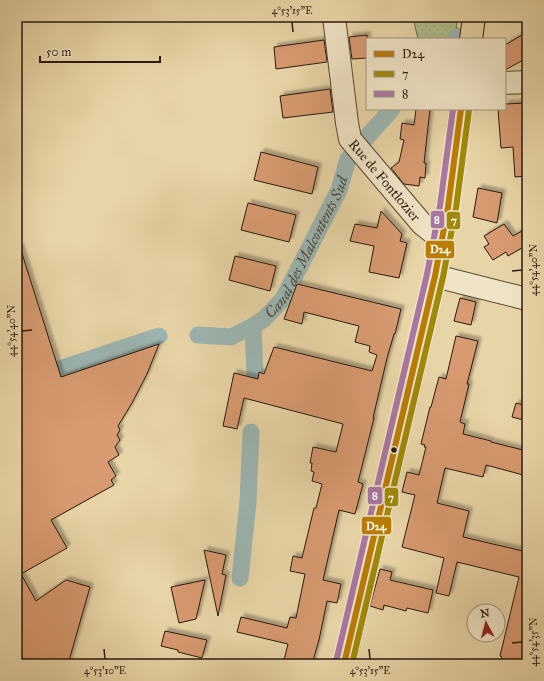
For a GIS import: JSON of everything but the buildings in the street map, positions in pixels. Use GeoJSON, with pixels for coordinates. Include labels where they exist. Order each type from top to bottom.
{"type":"FeatureCollection","features":[{"type":"Feature","properties":{"kind":"main road"},"geometry":{"type":"LineString","coordinates":[[471,38],[474,17]]}},
{"type":"Feature","properties":{"kind":"main road"},"geometry":{"type":"LineString","coordinates":[[344,664],[435,276],[448,207],[461,110]]}},
{"type":"Feature","properties":{"kind":"street","name":"Rue de Fontlozier"},"geometry":{"type":"LineString","coordinates":[[334,17],[350,139],[422,224],[432,232],[443,234]]}},
{"type":"Feature","properties":{"kind":"street"},"geometry":{"type":"LineString","coordinates":[[506,83],[527,82]]}},
{"type":"Feature","properties":{"kind":"street"},"geometry":{"type":"LineString","coordinates":[[435,276],[527,299]]}},
{"type":"Feature","properties":{"kind":"green space"},"geometry":{"type":"Polygon","coordinates":[[[413,17],[458,17],[456,28],[458,28],[458,33],[453,38],[418,38],[413,17]]]}},
{"type":"Feature","properties":{"kind":"waterway","name":"Canal des Malcontents Sud"},"geometry":{"type":"LineString","coordinates":[[365,139],[391,110]]}},
{"type":"Feature","properties":{"kind":"waterway","name":"Canal des Malcontents Sud"},"geometry":{"type":"LineString","coordinates":[[198,335],[231,337],[264,319],[283,299],[339,190],[348,159]]}},
{"type":"Feature","properties":{"kind":"waterway","name":"Canal des Malcontents Sud"},"geometry":{"type":"LineString","coordinates":[[253,326],[255,375]]}},
{"type":"Feature","properties":{"kind":"waterway","name":"Canal des Malcontents Sud"},"geometry":{"type":"LineString","coordinates":[[17,383],[159,336]]}},
{"type":"Feature","properties":{"kind":"waterway","name":"Canal des Malcontents Sud"},"geometry":{"type":"LineString","coordinates":[[240,578],[248,502],[251,432]]}},
{"type":"Feature","properties":{"kind":"transit line","name":"8"},"geometry":{"type":"LineString","coordinates":[[336,662],[427,274],[440,206],[453,110]]}},
{"type":"Feature","properties":{"kind":"transit line","name":"D24"},"geometry":{"type":"LineString","coordinates":[[344,664],[435,276],[448,207],[461,110]]}},
{"type":"Feature","properties":{"kind":"transit line","name":"7"},"geometry":{"type":"LineString","coordinates":[[352,664],[443,277],[456,208],[469,110]]}}]}
